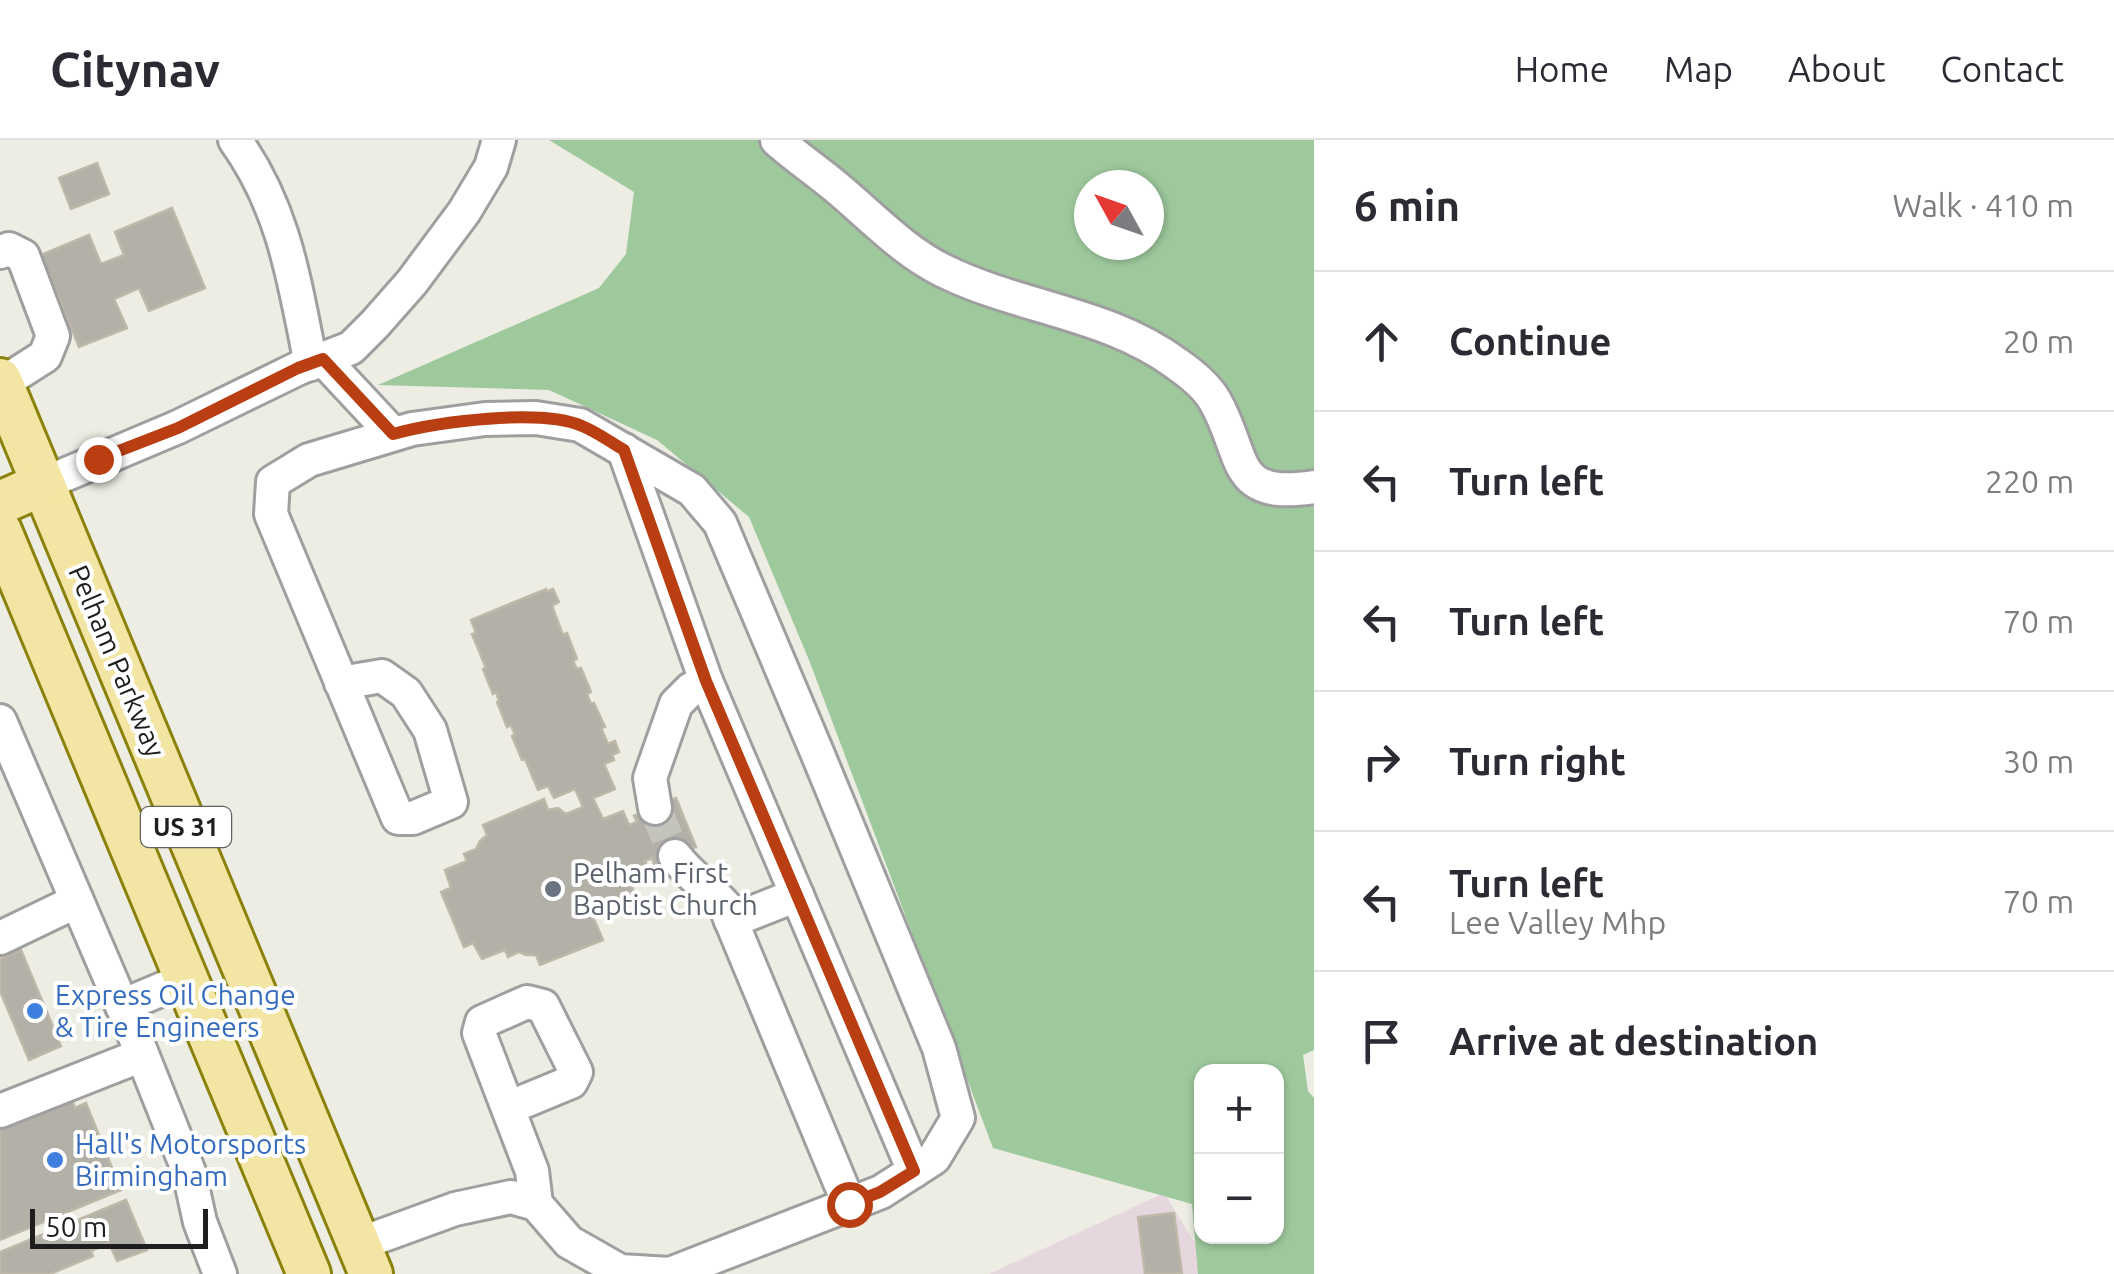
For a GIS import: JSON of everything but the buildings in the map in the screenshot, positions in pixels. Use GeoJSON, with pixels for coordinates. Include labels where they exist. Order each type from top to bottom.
{"type":"FeatureCollection","features":[{"type":"Feature","properties":{"kind":"main road","name":"Pelham Parkway"},"geometry":{"type":"LineString","coordinates":[[1,382],[365,1259]]}},
{"type":"Feature","properties":{"kind":"main road"},"geometry":{"type":"LineString","coordinates":[[0,502],[43,484]]}},
{"type":"Feature","properties":{"kind":"main road","name":"Pelham Parkway"},"geometry":{"type":"LineString","coordinates":[[0,531],[309,1274]]}},
{"type":"Feature","properties":{"kind":"main road"},"geometry":{"type":"LineString","coordinates":[[186,979],[240,957]]}},
{"type":"Feature","properties":{"kind":"main road"},"geometry":{"type":"LineString","coordinates":[[322,1274],[365,1259]]}},
{"type":"Feature","properties":{"kind":"street"},"geometry":{"type":"LineString","coordinates":[[235,140],[276,211],[317,361],[393,434]]}},
{"type":"Feature","properties":{"kind":"street"},"geometry":{"type":"LineString","coordinates":[[43,484],[178,428],[351,348],[412,282],[464,212],[491,167],[499,140]]}},
{"type":"Feature","properties":{"kind":"street"},"geometry":{"type":"LineString","coordinates":[[776,140],[918,256],[945,272],[1120,331],[1154,348],[1180,366],[1214,400],[1242,466],[1256,484],[1273,490],[1314,487]]}},
{"type":"Feature","properties":{"kind":"street"},"geometry":{"type":"LineString","coordinates":[[0,252],[9,249],[23,256],[53,336],[44,356],[1,382]]}},
{"type":"Feature","properties":{"kind":"street"},"geometry":{"type":"LineString","coordinates":[[342,683],[271,514],[273,482],[309,460],[412,429],[485,419],[536,418],[580,425],[692,490],[720,523],[939,1048],[958,1118],[934,1158],[880,1192],[670,1274],[620,1272],[569,1242],[536,1204],[510,1197],[455,1209],[365,1259]]}},
{"type":"Feature","properties":{"kind":"street"},"geometry":{"type":"LineString","coordinates":[[624,450],[706,681],[914,1171]]}},
{"type":"Feature","properties":{"kind":"street"},"geometry":{"type":"LineString","coordinates":[[655,808],[650,778],[676,704],[706,681]]}},
{"type":"Feature","properties":{"kind":"street"},"geometry":{"type":"LineString","coordinates":[[0,720],[189,1172],[200,1222],[220,1274]]}},
{"type":"Feature","properties":{"kind":"street"},"geometry":{"type":"LineString","coordinates":[[676,856],[725,906],[849,1204]]}},
{"type":"Feature","properties":{"kind":"street"},"geometry":{"type":"LineString","coordinates":[[731,921],[796,895]]}},
{"type":"Feature","properties":{"kind":"street"},"geometry":{"type":"LineString","coordinates":[[0,938],[76,901]]}},
{"type":"Feature","properties":{"kind":"street"},"geometry":{"type":"LineString","coordinates":[[122,1006],[186,979]]}},
{"type":"Feature","properties":{"kind":"street"},"geometry":{"type":"LineString","coordinates":[[0,1111],[142,1055]]}},
{"type":"Feature","properties":{"kind":"street"},"geometry":{"type":"LineString","coordinates":[[508,1108],[532,1170],[536,1204]]}},
{"type":"Feature","properties":{"kind":"shaded area"},"geometry":{"type":"Polygon","coordinates":[[[1164,1193],[1214,1274],[989,1274],[1164,1193]]]}},
{"type":"Feature","properties":{"kind":"green space"},"geometry":{"type":"Polygon","coordinates":[[[549,140],[759,140],[845,215],[1124,342],[1198,396],[1234,474],[1314,499],[1314,1050],[1303,1055],[1308,1091],[1314,1098],[1314,1274],[1198,1274],[1195,1244],[1284,1244],[1284,1064],[1194,1064],[1194,1227],[1192,1204],[993,1148],[809,660],[749,517],[657,440],[549,390],[378,385],[599,288],[626,254],[634,192],[549,140]]]}},
{"type":"Feature","properties":{"kind":"green space"},"geometry":{"type":"Polygon","coordinates":[[[789,140],[1314,140],[1314,479],[1262,478],[1209,381],[954,263],[789,140]]]}},
{"type":"Feature","properties":{"kind":"tunnel"},"geometry":{"type":"LineString","coordinates":[[655,808],[675,856]]}},
{"type":"Feature","properties":{"kind":"place","name":"Pelham First Baptist Church"},"geometry":{"type":"Point","coordinates":[553,889]}},
{"type":"Feature","properties":{"kind":"place","name":"Express Oil Change & Tire Engineers"},"geometry":{"type":"Point","coordinates":[35,1011]}},
{"type":"Feature","properties":{"kind":"place","name":"Hall's Motorsports Birmingham"},"geometry":{"type":"Point","coordinates":[55,1160]}},
{"type":"Feature","properties":{"kind":"route"},"geometry":{"type":"LineString","coordinates":[[98,459],[178,428],[323,359],[393,434],[485,419],[536,418],[580,425],[624,450],[706,681],[914,1171],[880,1192],[849,1204]]}}]}
